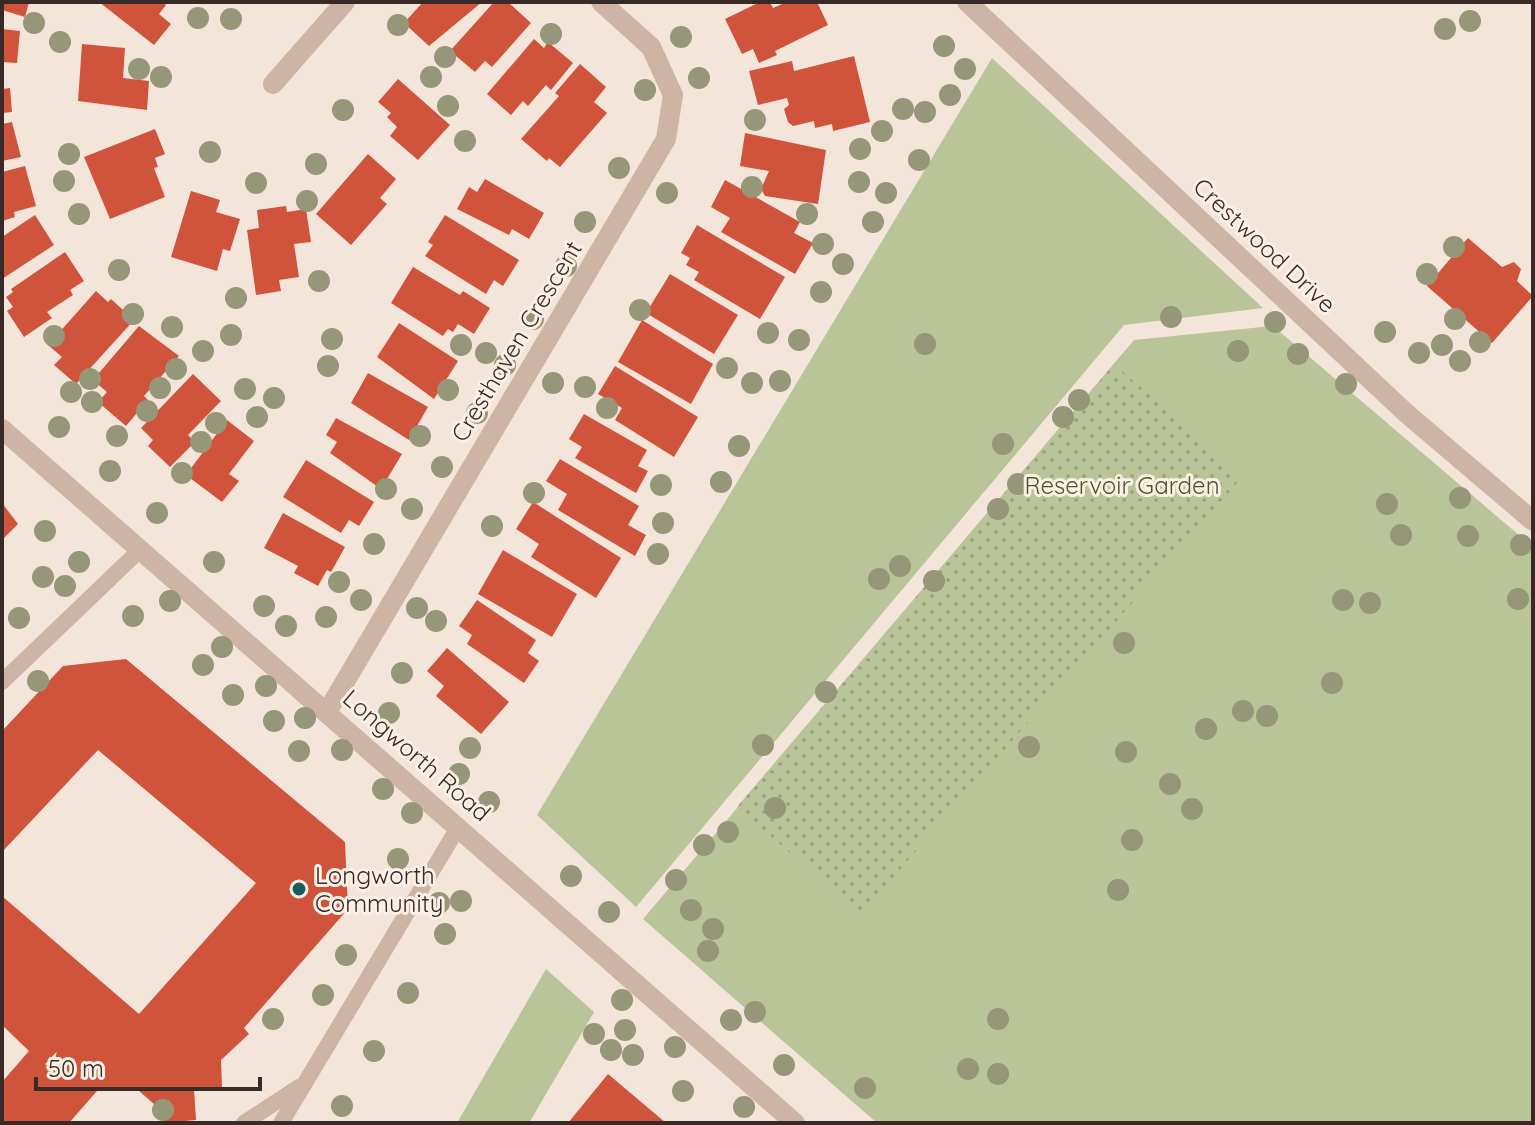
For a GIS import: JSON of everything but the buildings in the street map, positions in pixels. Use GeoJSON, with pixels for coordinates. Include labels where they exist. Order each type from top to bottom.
{"type":"FeatureCollection","features":[{"type":"Feature","properties":{"kind":"street"},"geometry":{"type":"LineString","coordinates":[[273,84],[345,2]]}},
{"type":"Feature","properties":{"kind":"street","name":"Cresthaven Crescent"},"geometry":{"type":"LineString","coordinates":[[327,712],[666,139],[673,95],[651,47],[601,2]]}},
{"type":"Feature","properties":{"kind":"street","name":"Crestwood Drive"},"geometry":{"type":"LineString","coordinates":[[967,2],[1406,413],[1533,521]]}},
{"type":"Feature","properties":{"kind":"street","name":"Longworth Road"},"geometry":{"type":"LineString","coordinates":[[2,429],[795,1123]]}},
{"type":"Feature","properties":{"kind":"lane"},"geometry":{"type":"LineString","coordinates":[[2,682],[141,549]]}},
{"type":"Feature","properties":{"kind":"lane"},"geometry":{"type":"LineString","coordinates":[[281,1123],[459,826]]}},
{"type":"Feature","properties":{"kind":"lane"},"geometry":{"type":"LineString","coordinates":[[244,1123],[303,1084]]}},
{"type":"Feature","properties":{"kind":"green space"},"geometry":{"type":"Polygon","coordinates":[[[992,58],[1263,308],[1124,325],[636,907],[537,815],[992,58]]]}},
{"type":"Feature","properties":{"kind":"green space"},"geometry":{"type":"Polygon","coordinates":[[[1273,326],[1533,547],[1533,1123],[877,1123],[643,919],[1134,340],[1273,326]]]}},
{"type":"Feature","properties":{"kind":"green space","name":"Reservoir Garden"},"geometry":{"type":"Polygon","coordinates":[[[1114,364],[1243,476],[861,914],[737,807],[1114,364]]]}},
{"type":"Feature","properties":{"kind":"green space"},"geometry":{"type":"Polygon","coordinates":[[[546,969],[594,1012],[529,1123],[457,1123],[546,969]]]}},
{"type":"Feature","properties":{"kind":"place","name":"Longworth Community"},"geometry":{"type":"Point","coordinates":[299,889]}}]}
